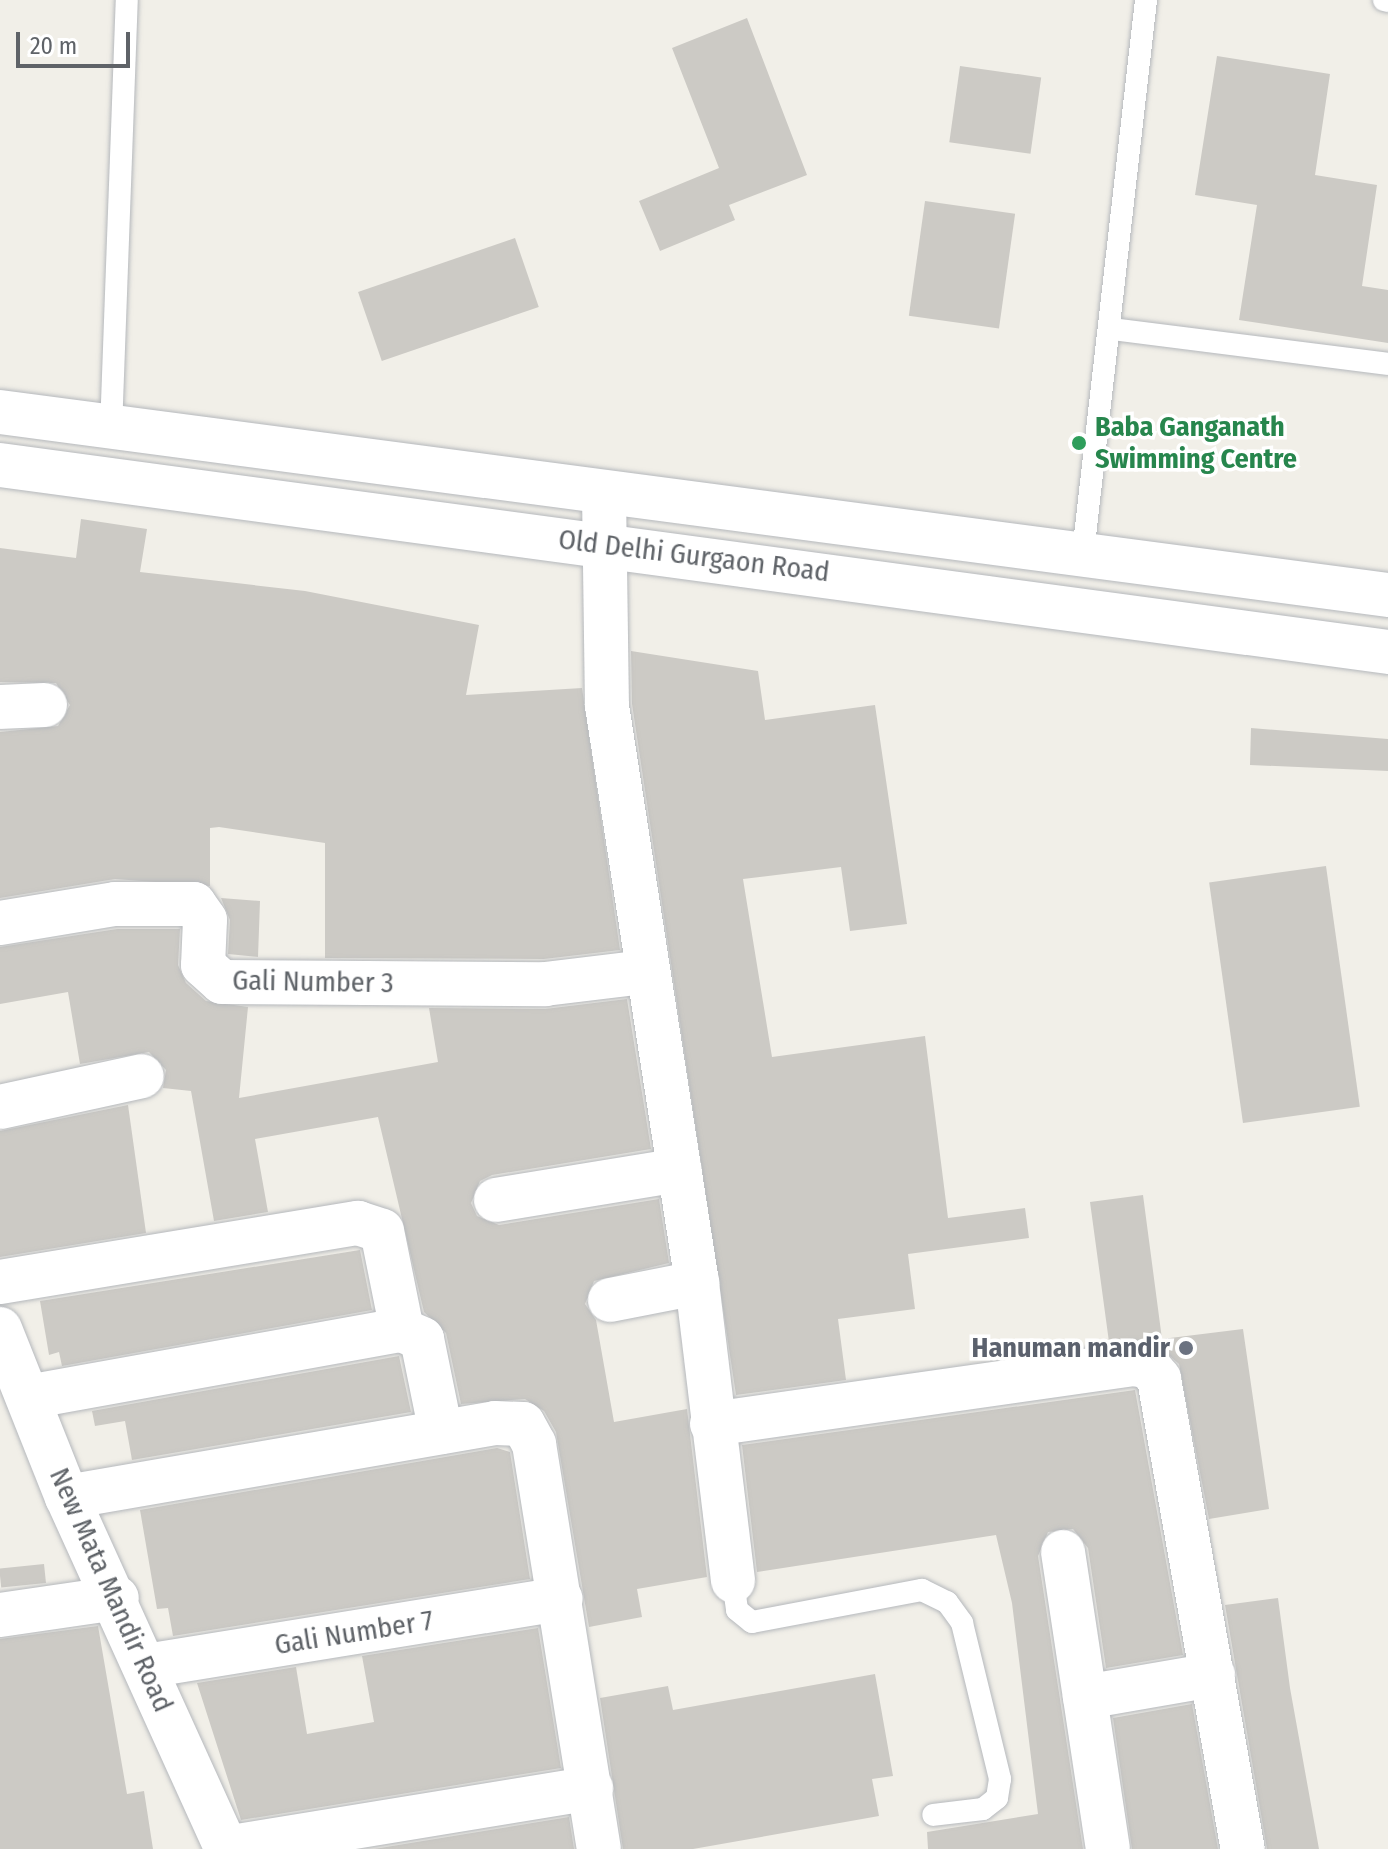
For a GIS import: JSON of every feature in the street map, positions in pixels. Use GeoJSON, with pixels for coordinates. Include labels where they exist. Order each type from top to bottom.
{"type":"FeatureCollection","features":[{"type":"Feature","properties":{"kind":"street","name":"Old Delhi Gurgaon Road"},"geometry":{"type":"LineString","coordinates":[[0,412],[111,430],[1083,553],[1388,595]]}},
{"type":"Feature","properties":{"kind":"street"},"geometry":{"type":"LineString","coordinates":[[102,480],[111,430]]}},
{"type":"Feature","properties":{"kind":"street","name":"Old Delhi Gurgaon Road"},"geometry":{"type":"LineString","coordinates":[[0,465],[606,541],[1388,652]]}},
{"type":"Feature","properties":{"kind":"street"},"geometry":{"type":"LineString","coordinates":[[604,493],[607,706],[644,972],[697,1283],[733,1581]]}},
{"type":"Feature","properties":{"kind":"street"},"geometry":{"type":"LineString","coordinates":[[0,707],[45,705]]}},
{"type":"Feature","properties":{"kind":"street","name":"Gali Number 3"},"geometry":{"type":"LineString","coordinates":[[0,923],[115,904],[194,904],[205,920],[203,965],[222,982],[545,984],[644,972]]}},
{"type":"Feature","properties":{"kind":"street"},"geometry":{"type":"LineString","coordinates":[[0,1107],[142,1076]]}},
{"type":"Feature","properties":{"kind":"street"},"geometry":{"type":"LineString","coordinates":[[496,1200],[680,1170]]}},
{"type":"Feature","properties":{"kind":"street"},"geometry":{"type":"LineString","coordinates":[[0,1282],[358,1223],[382,1231],[402,1330]]}},
{"type":"Feature","properties":{"kind":"street"},"geometry":{"type":"LineString","coordinates":[[610,1300],[697,1283]]}},
{"type":"Feature","properties":{"kind":"street","name":"New Mata Mandir Road"},"geometry":{"type":"LineString","coordinates":[[0,1329],[67,1497],[117,1598],[227,1848]]}},
{"type":"Feature","properties":{"kind":"street"},"geometry":{"type":"LineString","coordinates":[[28,1397],[402,1330],[422,1339],[441,1432]]}},
{"type":"Feature","properties":{"kind":"street"},"geometry":{"type":"LineString","coordinates":[[712,1424],[1134,1364],[1149,1367],[1159,1379],[1243,1849]]}},
{"type":"Feature","properties":{"kind":"street"},"geometry":{"type":"LineString","coordinates":[[67,1497],[441,1432],[514,1422],[530,1431],[561,1599],[599,1849]]}},
{"type":"Feature","properties":{"kind":"street"},"geometry":{"type":"LineString","coordinates":[[1063,1552],[1108,1849]]}},
{"type":"Feature","properties":{"kind":"street"},"geometry":{"type":"LineString","coordinates":[[0,1615],[117,1598]]}},
{"type":"Feature","properties":{"kind":"street","name":"Gali Number 7"},"geometry":{"type":"LineString","coordinates":[[146,1666],[561,1599]]}},
{"type":"Feature","properties":{"kind":"street"},"geometry":{"type":"LineString","coordinates":[[1085,1697],[1213,1675]]}},
{"type":"Feature","properties":{"kind":"street"},"geometry":{"type":"LineString","coordinates":[[227,1848],[591,1788]]}},
{"type":"Feature","properties":{"kind":"lane"},"geometry":{"type":"LineString","coordinates":[[111,430],[127,0]]}},
{"type":"Feature","properties":{"kind":"lane"},"geometry":{"type":"LineString","coordinates":[[1083,553],[1112,329],[1146,0]]}},
{"type":"Feature","properties":{"kind":"lane"},"geometry":{"type":"LineString","coordinates":[[1112,329],[1388,364]]}},
{"type":"Feature","properties":{"kind":"lane"},"geometry":{"type":"LineString","coordinates":[[733,1581],[737,1610],[752,1622],[922,1590],[947,1602],[962,1623],[1000,1779],[997,1798],[983,1809],[933,1815]]}},
{"type":"Feature","properties":{"kind":"building"},"geometry":{"type":"Polygon","coordinates":[[[747,18],[807,175],[729,205],[735,220],[660,251],[639,201],[719,168],[672,48],[747,18]]]}},
{"type":"Feature","properties":{"kind":"building"},"geometry":{"type":"Polygon","coordinates":[[[1217,56],[1330,74],[1315,175],[1377,185],[1362,286],[1388,290],[1388,343],[1239,320],[1257,205],[1195,195],[1217,56]]]}},
{"type":"Feature","properties":{"kind":"building"},"geometry":{"type":"Polygon","coordinates":[[[960,66],[1041,77],[1030,154],[949,142],[960,66]]]}},
{"type":"Feature","properties":{"kind":"building"},"geometry":{"type":"Polygon","coordinates":[[[925,201],[1015,214],[999,329],[909,316],[925,201]]]}},
{"type":"Feature","properties":{"kind":"building"},"geometry":{"type":"Polygon","coordinates":[[[515,238],[539,307],[382,361],[358,292],[515,238]]]}},
{"type":"Feature","properties":{"kind":"building"},"geometry":{"type":"Polygon","coordinates":[[[81,519],[147,529],[140,572],[305,591],[479,625],[466,695],[582,688],[620,950],[544,959],[325,958],[325,843],[219,827],[210,828],[210,886],[115,879],[0,898],[0,732],[58,726],[70,705],[56,683],[0,682],[0,548],[76,558],[81,519]]]}},
{"type":"Feature","properties":{"kind":"building"},"geometry":{"type":"Polygon","coordinates":[[[631,651],[758,671],[765,720],[875,705],[907,924],[850,931],[841,867],[743,879],[772,1057],[925,1036],[948,1218],[1025,1208],[1029,1238],[908,1254],[915,1309],[838,1319],[846,1380],[736,1395],[632,704],[631,651]]]}},
{"type":"Feature","properties":{"kind":"building"},"geometry":{"type":"Polygon","coordinates":[[[1251,728],[1388,739],[1388,771],[1250,765],[1251,728]]]}},
{"type":"Feature","properties":{"kind":"building"},"geometry":{"type":"Polygon","coordinates":[[[1326,866],[1360,1107],[1243,1123],[1209,882],[1326,866]]]}},
{"type":"Feature","properties":{"kind":"building"},"geometry":{"type":"Polygon","coordinates":[[[221,898],[260,901],[258,957],[228,954],[230,920],[221,898]]]}},
{"type":"Feature","properties":{"kind":"building"},"geometry":{"type":"Polygon","coordinates":[[[117,929],[180,929],[178,965],[186,983],[206,1001],[248,1007],[239,1098],[438,1062],[429,1008],[545,1009],[627,999],[651,1149],[492,1175],[480,1181],[471,1203],[477,1216],[499,1225],[659,1199],[669,1263],[594,1281],[585,1304],[596,1320],[614,1422],[687,1409],[707,1577],[637,1589],[642,1617],[589,1627],[556,1432],[544,1411],[525,1399],[461,1404],[446,1333],[424,1312],[378,1117],[255,1139],[268,1212],[214,1221],[191,1091],[163,1088],[166,1070],[149,1052],[80,1064],[68,992],[0,1004],[0,947],[117,929]]]}},
{"type":"Feature","properties":{"kind":"building"},"geometry":{"type":"Polygon","coordinates":[[[128,1105],[146,1233],[0,1257],[0,1131],[128,1105]]]}},
{"type":"Feature","properties":{"kind":"building"},"geometry":{"type":"Polygon","coordinates":[[[1143,1195],[1162,1339],[1243,1329],[1269,1509],[1209,1519],[1179,1364],[1154,1342],[1109,1342],[1090,1202],[1143,1195]]]}},
{"type":"Feature","properties":{"kind":"building"},"geometry":{"type":"Polygon","coordinates":[[[360,1250],[372,1310],[62,1366],[59,1352],[49,1355],[40,1301],[360,1250]]]}},
{"type":"Feature","properties":{"kind":"building"},"geometry":{"type":"Polygon","coordinates":[[[399,1356],[411,1412],[132,1460],[125,1421],[95,1426],[92,1411],[399,1356]]]}},
{"type":"Feature","properties":{"kind":"building"},"geometry":{"type":"Polygon","coordinates":[[[1135,1390],[1183,1655],[1106,1668],[1088,1548],[1073,1529],[1048,1532],[1038,1556],[1083,1849],[928,1849],[927,1832],[1038,1814],[1012,1603],[996,1535],[757,1572],[742,1445],[1135,1390]]]}},
{"type":"Feature","properties":{"kind":"building"},"geometry":{"type":"Polygon","coordinates":[[[497,1448],[510,1452],[530,1579],[173,1636],[168,1608],[157,1609],[140,1510],[497,1448]]]}},
{"type":"Feature","properties":{"kind":"building"},"geometry":{"type":"Polygon","coordinates":[[[44,1564],[46,1583],[1,1588],[0,1569],[44,1564]]]}},
{"type":"Feature","properties":{"kind":"building"},"geometry":{"type":"Polygon","coordinates":[[[1278,1598],[1290,1688],[1319,1849],[1267,1849],[1225,1605],[1278,1598]]]}},
{"type":"Feature","properties":{"kind":"building"},"geometry":{"type":"Polygon","coordinates":[[[98,1626],[127,1794],[144,1791],[153,1849],[0,1849],[0,1639],[98,1626]]]}},
{"type":"Feature","properties":{"kind":"building"},"geometry":{"type":"Polygon","coordinates":[[[538,1628],[561,1768],[241,1820],[197,1683],[296,1667],[307,1734],[374,1722],[362,1656],[538,1628]]]}},
{"type":"Feature","properties":{"kind":"building"},"geometry":{"type":"Polygon","coordinates":[[[875,1674],[893,1776],[872,1779],[879,1816],[693,1849],[623,1849],[600,1698],[668,1686],[673,1710],[875,1674]]]}},
{"type":"Feature","properties":{"kind":"building"},"geometry":{"type":"Polygon","coordinates":[[[1192,1704],[1218,1849],[1132,1849],[1113,1718],[1192,1704]]]}},
{"type":"Feature","properties":{"kind":"building"},"geometry":{"type":"Polygon","coordinates":[[[569,1817],[574,1849],[374,1849],[569,1817]]]}},
{"type":"Feature","properties":{"kind":"place","name":"Baba Ganganath Swimming Centre"},"geometry":{"type":"Point","coordinates":[1079,443]}},
{"type":"Feature","properties":{"kind":"place","name":"Hanuman mandir"},"geometry":{"type":"Point","coordinates":[1186,1348]}}]}
